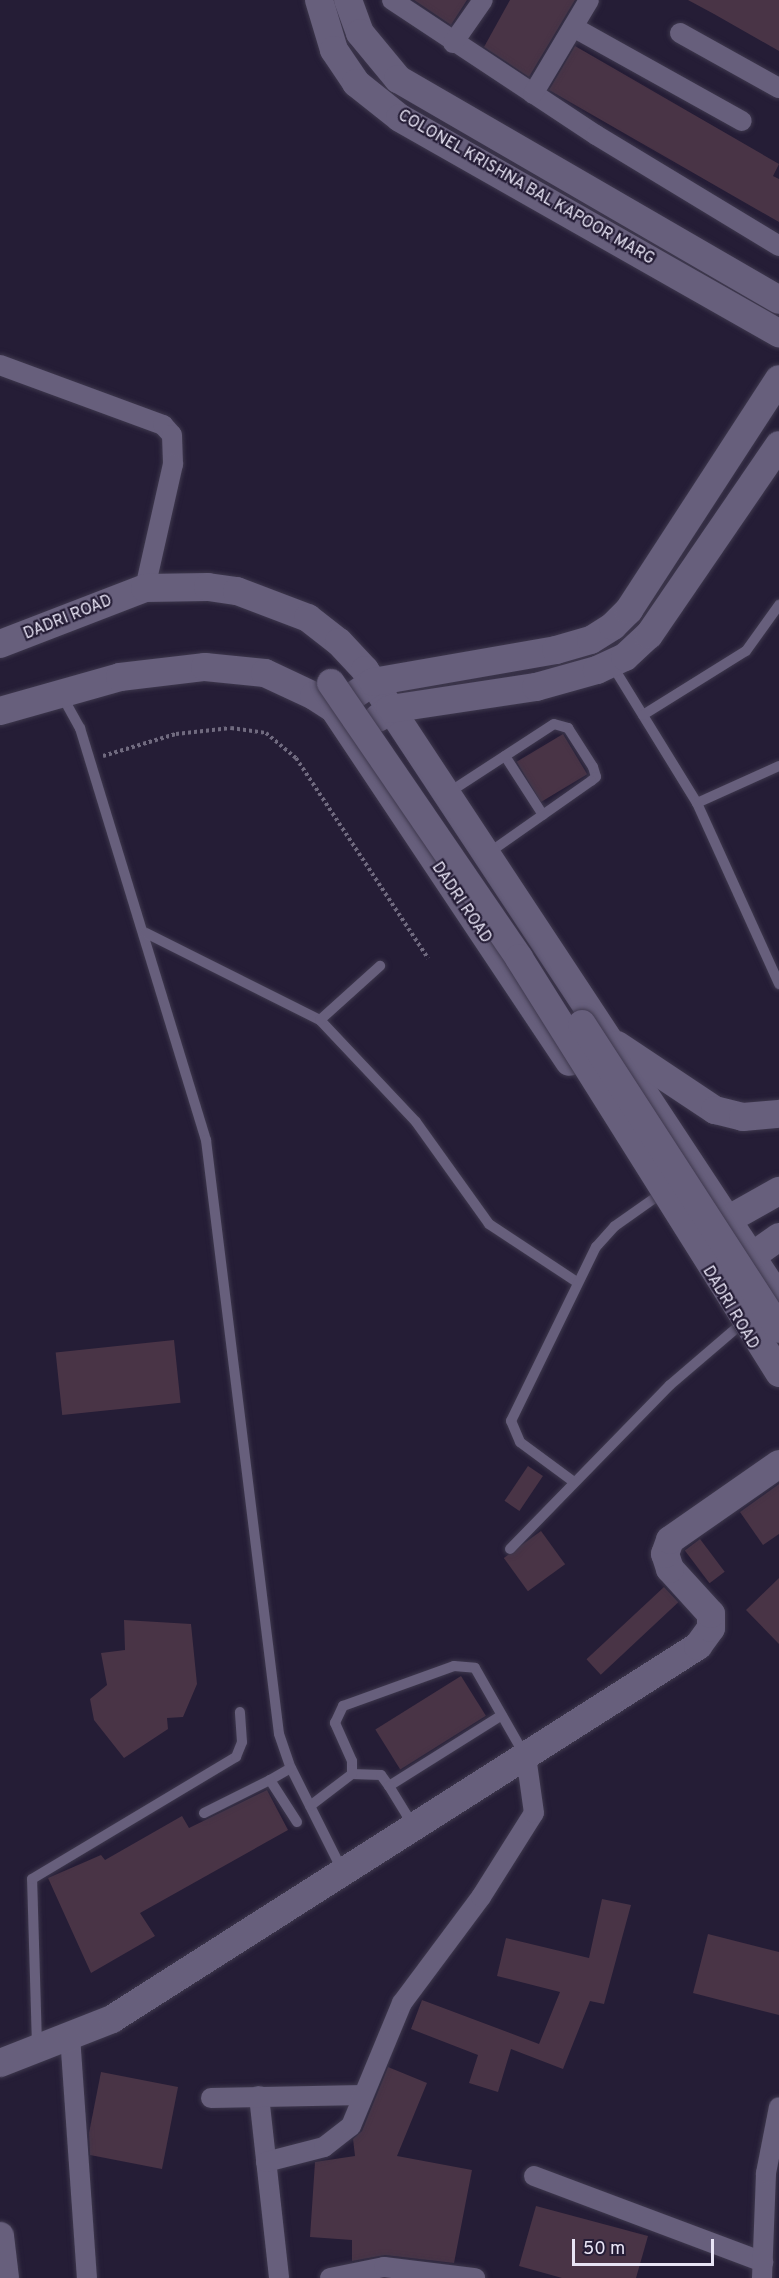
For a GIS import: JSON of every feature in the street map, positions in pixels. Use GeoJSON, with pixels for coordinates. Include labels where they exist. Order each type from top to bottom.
{"type":"FeatureCollection","features":[{"type":"Feature","properties":{"kind":"street","name":"COLONEL KRISHNA BAL KAPOOR MARG"},"geometry":{"type":"LineString","coordinates":[[319,0],[334,50],[356,83],[400,118],[779,333]]}},
{"type":"Feature","properties":{"kind":"street","name":"COLONEL KRISHNA BAL KAPOOR MARG"},"geometry":{"type":"LineString","coordinates":[[348,0],[360,33],[398,79],[779,300]]}},
{"type":"Feature","properties":{"kind":"street"},"geometry":{"type":"LineString","coordinates":[[392,0],[453,43],[533,94],[779,246]]}},
{"type":"Feature","properties":{"kind":"street"},"geometry":{"type":"LineString","coordinates":[[453,43],[483,0]]}},
{"type":"Feature","properties":{"kind":"street"},"geometry":{"type":"LineString","coordinates":[[533,94],[589,0]]}},
{"type":"Feature","properties":{"kind":"street"},"geometry":{"type":"LineString","coordinates":[[573,27],[742,121]]}},
{"type":"Feature","properties":{"kind":"street"},"geometry":{"type":"LineString","coordinates":[[680,33],[779,88]]}},
{"type":"Feature","properties":{"kind":"street"},"geometry":{"type":"LineString","coordinates":[[0,365],[163,425],[172,435],[173,464],[145,588]]}},
{"type":"Feature","properties":{"kind":"street"},"geometry":{"type":"LineString","coordinates":[[335,688],[556,650],[591,640],[613,626],[629,610],[779,379]]}},
{"type":"Feature","properties":{"kind":"street"},"geometry":{"type":"LineString","coordinates":[[351,736],[390,709],[536,687],[611,663],[649,635],[779,445]]}},
{"type":"Feature","properties":{"kind":"street","name":"DADRI ROAD"},"geometry":{"type":"LineString","coordinates":[[0,644],[145,588],[237,591],[308,618],[339,642],[373,682],[445,795],[728,1220],[753,1254],[779,1298]]}},
{"type":"Feature","properties":{"kind":"street"},"geometry":{"type":"LineString","coordinates":[[308,618],[335,688],[519,958],[779,1374]]}},
{"type":"Feature","properties":{"kind":"street"},"geometry":{"type":"LineString","coordinates":[[0,711],[162,670],[240,670],[286,665],[335,688],[418,775],[779,1329]]}},
{"type":"Feature","properties":{"kind":"street","name":"DADRI ROAD"},"geometry":{"type":"LineString","coordinates":[[335,688],[351,736],[690,1242],[779,1389]]}},
{"type":"Feature","properties":{"kind":"street"},"geometry":{"type":"LineString","coordinates":[[608,1039],[715,1110],[743,1117],[779,1114]]}},
{"type":"Feature","properties":{"kind":"street"},"geometry":{"type":"LineString","coordinates":[[690,1242],[779,1191]]}},
{"type":"Feature","properties":{"kind":"street"},"geometry":{"type":"LineString","coordinates":[[715,1283],[779,1236]]}},
{"type":"Feature","properties":{"kind":"street"},"geometry":{"type":"LineString","coordinates":[[0,2063],[112,2019],[698,1646],[711,1628],[711,1614],[670,1569],[665,1554],[670,1540],[779,1464]]}},
{"type":"Feature","properties":{"kind":"street"},"geometry":{"type":"LineString","coordinates":[[266,2162],[339,2139],[351,2126],[402,2003],[481,1897],[534,1813],[526,1756]]}},
{"type":"Feature","properties":{"kind":"street"},"geometry":{"type":"LineString","coordinates":[[70,2036],[87,2278]]}},
{"type":"Feature","properties":{"kind":"street"},"geometry":{"type":"LineString","coordinates":[[211,2098],[363,2094]]}},
{"type":"Feature","properties":{"kind":"street"},"geometry":{"type":"LineString","coordinates":[[259,2096],[279,2278]]}},
{"type":"Feature","properties":{"kind":"street"},"geometry":{"type":"LineString","coordinates":[[534,2176],[763,2270],[766,2173],[779,2107]]}},
{"type":"Feature","properties":{"kind":"street"},"geometry":{"type":"LineString","coordinates":[[0,2236],[5,2278]]}},
{"type":"Feature","properties":{"kind":"street"},"geometry":{"type":"LineString","coordinates":[[330,2278],[384,2267],[476,2278]]}},
{"type":"Feature","properties":{"kind":"lane"},"geometry":{"type":"LineString","coordinates":[[643,715],[746,651],[779,605]]}},
{"type":"Feature","properties":{"kind":"lane"},"geometry":{"type":"LineString","coordinates":[[611,663],[697,803],[779,984]]}},
{"type":"Feature","properties":{"kind":"lane"},"geometry":{"type":"LineString","coordinates":[[61,694],[80,728],[91,760],[146,933],[206,1140],[279,1734],[291,1768],[343,1873]]}},
{"type":"Feature","properties":{"kind":"lane"},"geometry":{"type":"LineString","coordinates":[[445,795],[554,724],[568,728],[596,777],[485,855]]}},
{"type":"Feature","properties":{"kind":"lane"},"geometry":{"type":"LineString","coordinates":[[505,756],[543,814]]}},
{"type":"Feature","properties":{"kind":"lane"},"geometry":{"type":"LineString","coordinates":[[697,803],[779,766]]}},
{"type":"Feature","properties":{"kind":"lane"},"geometry":{"type":"LineString","coordinates":[[146,933],[320,1020],[416,1122],[489,1224],[577,1282]]}},
{"type":"Feature","properties":{"kind":"lane"},"geometry":{"type":"LineString","coordinates":[[320,1020],[380,966]]}},
{"type":"Feature","properties":{"kind":"lane"},"geometry":{"type":"LineString","coordinates":[[574,1482],[520,1442],[511,1421],[596,1247],[615,1226],[659,1195]]}},
{"type":"Feature","properties":{"kind":"lane"},"geometry":{"type":"LineString","coordinates":[[510,1549],[670,1385],[740,1325]]}},
{"type":"Feature","properties":{"kind":"lane"},"geometry":{"type":"LineString","coordinates":[[352,1774],[352,1761],[334,1723],[343,1706],[454,1666],[475,1668],[526,1756]]}},
{"type":"Feature","properties":{"kind":"lane"},"geometry":{"type":"LineString","coordinates":[[37,2049],[32,1879],[236,1757],[242,1742],[240,1712]]}},
{"type":"Feature","properties":{"kind":"lane"},"geometry":{"type":"LineString","coordinates":[[389,1786],[502,1715]]}},
{"type":"Feature","properties":{"kind":"lane"},"geometry":{"type":"LineString","coordinates":[[204,1813],[291,1768]]}},
{"type":"Feature","properties":{"kind":"lane"},"geometry":{"type":"LineString","coordinates":[[310,1806],[352,1774],[381,1775],[414,1828]]}},
{"type":"Feature","properties":{"kind":"lane"},"geometry":{"type":"LineString","coordinates":[[270,1780],[297,1822]]}},
{"type":"Feature","properties":{"kind":"path"},"geometry":{"type":"LineString","coordinates":[[91,760],[176,734],[231,728],[266,733],[296,758],[428,958]]}},
{"type":"Feature","properties":{"kind":"building"},"geometry":{"type":"Polygon","coordinates":[[[414,0],[467,0],[451,25],[414,0]]]}},
{"type":"Feature","properties":{"kind":"building"},"geometry":{"type":"Polygon","coordinates":[[[510,0],[575,0],[529,77],[484,47],[510,0]]]}},
{"type":"Feature","properties":{"kind":"building"},"geometry":{"type":"Polygon","coordinates":[[[688,0],[779,0],[779,51],[714,14],[688,0]]]}},
{"type":"Feature","properties":{"kind":"building"},"geometry":{"type":"Polygon","coordinates":[[[575,46],[779,164],[773,176],[779,179],[779,222],[549,90],[575,46]]]}},
{"type":"Feature","properties":{"kind":"building"},"geometry":{"type":"Polygon","coordinates":[[[563,734],[587,774],[541,802],[517,762],[563,734]]]}},
{"type":"Feature","properties":{"kind":"building"},"geometry":{"type":"Polygon","coordinates":[[[174,1340],[181,1403],[62,1415],[56,1352],[174,1340]]]}},
{"type":"Feature","properties":{"kind":"building"},"geometry":{"type":"Polygon","coordinates":[[[528,1466],[543,1476],[519,1511],[505,1501],[528,1466]]]}},
{"type":"Feature","properties":{"kind":"building"},"geometry":{"type":"Polygon","coordinates":[[[779,1484],[779,1534],[763,1545],[740,1512],[779,1484]]]}},
{"type":"Feature","properties":{"kind":"building"},"geometry":{"type":"Polygon","coordinates":[[[541,1531],[565,1564],[528,1591],[504,1558],[541,1531]]]}},
{"type":"Feature","properties":{"kind":"building"},"geometry":{"type":"Polygon","coordinates":[[[700,1539],[725,1572],[710,1583],[685,1550],[700,1539]]]}},
{"type":"Feature","properties":{"kind":"building"},"geometry":{"type":"Polygon","coordinates":[[[779,1578],[779,1644],[746,1610],[779,1578]]]}},
{"type":"Feature","properties":{"kind":"building"},"geometry":{"type":"Polygon","coordinates":[[[664,1587],[678,1602],[601,1675],[586,1659],[664,1587]]]}},
{"type":"Feature","properties":{"kind":"building"},"geometry":{"type":"Polygon","coordinates":[[[124,1620],[191,1624],[197,1684],[183,1717],[167,1718],[168,1729],[124,1758],[94,1720],[90,1699],[107,1685],[101,1653],[125,1650],[124,1620]]]}},
{"type":"Feature","properties":{"kind":"building"},"geometry":{"type":"Polygon","coordinates":[[[461,1676],[486,1716],[400,1769],[375,1730],[461,1676]]]}},
{"type":"Feature","properties":{"kind":"building"},"geometry":{"type":"Polygon","coordinates":[[[267,1790],[288,1830],[140,1913],[155,1936],[91,1973],[48,1878],[101,1855],[105,1860],[182,1816],[189,1828],[267,1790]]]}},
{"type":"Feature","properties":{"kind":"building"},"geometry":{"type":"Polygon","coordinates":[[[602,1899],[631,1905],[604,2004],[590,2001],[563,2069],[511,2049],[498,2092],[469,2083],[478,2055],[411,2029],[422,2000],[539,2044],[560,1992],[497,1976],[506,1938],[589,1958],[602,1899]]]}},
{"type":"Feature","properties":{"kind":"building"},"geometry":{"type":"Polygon","coordinates":[[[708,1934],[779,1952],[779,2015],[693,1993],[708,1934]]]}},
{"type":"Feature","properties":{"kind":"building"},"geometry":{"type":"Polygon","coordinates":[[[388,2067],[427,2083],[397,2156],[472,2170],[454,2263],[385,2255],[352,2261],[352,2240],[310,2237],[315,2162],[355,2156],[353,2139],[362,2131],[388,2067]]]}},
{"type":"Feature","properties":{"kind":"building"},"geometry":{"type":"Polygon","coordinates":[[[101,2072],[178,2087],[162,2169],[90,2155],[89,2133],[101,2072]]]}},
{"type":"Feature","properties":{"kind":"building"},"geometry":{"type":"Polygon","coordinates":[[[536,2206],[648,2236],[636,2278],[562,2278],[519,2266],[536,2206]]]}}]}
